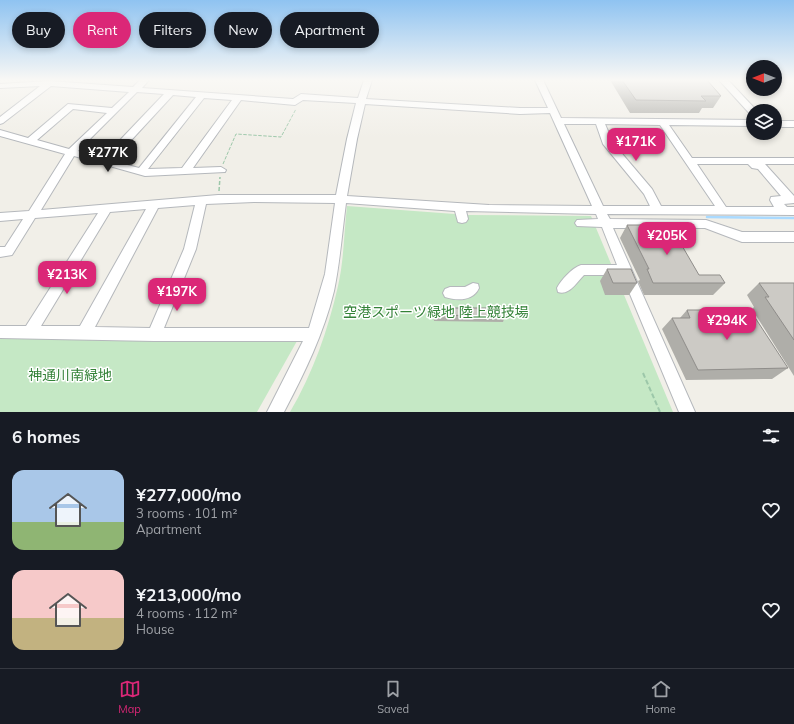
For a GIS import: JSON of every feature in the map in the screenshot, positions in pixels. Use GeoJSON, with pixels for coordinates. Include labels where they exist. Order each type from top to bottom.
{"type":"FeatureCollection","features":[{"type":"Feature","properties":{"kind":"street"},"geometry":{"type":"LineString","coordinates":[[0,121],[28,99]]}},
{"type":"Feature","properties":{"kind":"street"},"geometry":{"type":"LineString","coordinates":[[0,252],[8,252],[71,153],[125,99]]}},
{"type":"Feature","properties":{"kind":"street"},"geometry":{"type":"LineString","coordinates":[[106,161],[163,99]]}},
{"type":"Feature","properties":{"kind":"street"},"geometry":{"type":"LineString","coordinates":[[141,172],[199,99]]}},
{"type":"Feature","properties":{"kind":"street"},"geometry":{"type":"LineString","coordinates":[[185,171],[237,99]]}},
{"type":"Feature","properties":{"kind":"street"},"geometry":{"type":"LineString","coordinates":[[255,99],[295,102],[298,99]]}},
{"type":"Feature","properties":{"kind":"street"},"geometry":{"type":"LineString","coordinates":[[334,99],[520,111],[553,110]]}},
{"type":"Feature","properties":{"kind":"street"},"geometry":{"type":"LineString","coordinates":[[548,99],[683,394],[687,412]]}},
{"type":"Feature","properties":{"kind":"street"},"geometry":{"type":"LineString","coordinates":[[275,412],[293,380],[313,334],[331,274],[341,199],[360,101]]}},
{"type":"Feature","properties":{"kind":"street"},"geometry":{"type":"LineString","coordinates":[[30,141],[71,106],[114,110]]}},
{"type":"Feature","properties":{"kind":"street"},"geometry":{"type":"LineString","coordinates":[[558,122],[746,124]]}},
{"type":"Feature","properties":{"kind":"street"},"geometry":{"type":"LineString","coordinates":[[600,122],[608,144],[648,192],[658,210]]}},
{"type":"Feature","properties":{"kind":"street"},"geometry":{"type":"LineString","coordinates":[[663,123],[723,210]]}},
{"type":"Feature","properties":{"kind":"street"},"geometry":{"type":"LineString","coordinates":[[782,124],[794,124]]}},
{"type":"Feature","properties":{"kind":"street"},"geometry":{"type":"LineString","coordinates":[[0,133],[146,173],[221,170]]}},
{"type":"Feature","properties":{"kind":"street"},"geometry":{"type":"LineString","coordinates":[[689,161],[754,164],[794,161]]}},
{"type":"Feature","properties":{"kind":"street"},"geometry":{"type":"LineString","coordinates":[[0,217],[218,199],[341,199],[460,208],[600,210],[723,210],[786,207],[791,200],[761,166],[754,164]]}},
{"type":"Feature","properties":{"kind":"street"},"geometry":{"type":"LineString","coordinates":[[154,335],[190,249],[201,200]]}},
{"type":"Feature","properties":{"kind":"street"},"geometry":{"type":"LineString","coordinates":[[84,333],[154,205]]}},
{"type":"Feature","properties":{"kind":"street"},"geometry":{"type":"LineString","coordinates":[[460,208],[462,219]]}},
{"type":"Feature","properties":{"kind":"street"},"geometry":{"type":"LineString","coordinates":[[30,332],[106,209]]}},
{"type":"Feature","properties":{"kind":"street"},"geometry":{"type":"LineString","coordinates":[[581,223],[706,224],[742,237],[794,238]]}},
{"type":"Feature","properties":{"kind":"street"},"geometry":{"type":"LineString","coordinates":[[563,288],[581,270],[626,270]]}},
{"type":"Feature","properties":{"kind":"street"},"geometry":{"type":"LineString","coordinates":[[450,292],[468,292],[473,288]]}},
{"type":"Feature","properties":{"kind":"street"},"geometry":{"type":"LineString","coordinates":[[0,332],[154,335],[313,334]]}},
{"type":"Feature","properties":{"kind":"path"},"geometry":{"type":"LineString","coordinates":[[218,199],[221,170],[236,134],[281,137],[300,103],[295,102]]}},
{"type":"Feature","properties":{"kind":"path"},"geometry":{"type":"LineString","coordinates":[[643,373],[660,412]]}},
{"type":"Feature","properties":{"kind":"green space","name":"空港スポーツ緑地 陸上競技場"},"geometry":{"type":"Polygon","coordinates":[[[347,206],[468,215],[591,216],[673,412],[290,412],[313,367],[330,319],[340,276],[347,206]]]}},
{"type":"Feature","properties":{"kind":"green space","name":"神通川南緑地"},"geometry":{"type":"Polygon","coordinates":[[[0,337],[297,341],[257,412],[0,412],[0,337]]]}},
{"type":"Feature","properties":{"kind":"building"},"geometry":{"type":"Polygon","coordinates":[[[704,99],[706,101],[636,100],[704,99]]]}},
{"type":"Feature","properties":{"kind":"building"},"geometry":{"type":"Polygon","coordinates":[[[627,225],[670,225],[699,275],[720,275],[725,283],[653,283],[647,269],[649,269],[627,225]]]}},
{"type":"Feature","properties":{"kind":"building"},"geometry":{"type":"Polygon","coordinates":[[[607,269],[631,269],[637,283],[613,283],[607,269]]]}},
{"type":"Feature","properties":{"kind":"building"},"geometry":{"type":"Polygon","coordinates":[[[759,283],[794,283],[794,340],[765,297],[769,297],[759,283]]]}},
{"type":"Feature","properties":{"kind":"building"},"geometry":{"type":"Polygon","coordinates":[[[434,308],[504,308],[505,316],[434,315],[434,308]]]}},
{"type":"Feature","properties":{"kind":"building"},"geometry":{"type":"Polygon","coordinates":[[[687,310],[736,310],[740,316],[754,316],[788,368],[698,370],[672,318],[690,318],[687,310]]]}},
{"type":"Feature","properties":{"kind":"waterway"},"geometry":{"type":"LineString","coordinates":[[707,217],[794,218]]}}]}
